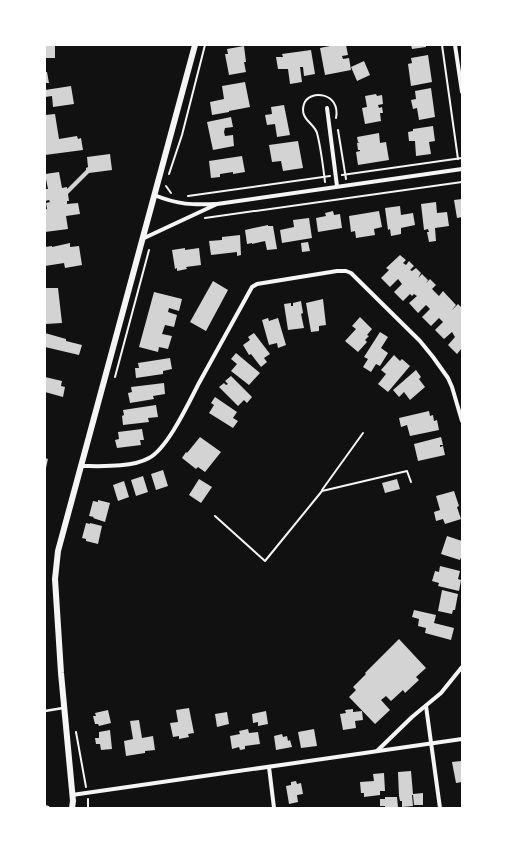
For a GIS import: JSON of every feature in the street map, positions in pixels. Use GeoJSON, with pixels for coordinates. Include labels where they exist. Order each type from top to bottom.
{"type":"FeatureCollection","features":[{"type":"Feature","properties":{"kind":"street"},"geometry":{"type":"LineString","coordinates":[[72,808],[56,587],[56,568],[60,542],[195,45]]}},
{"type":"Feature","properties":{"kind":"street"},"geometry":{"type":"LineString","coordinates":[[455,45],[462,92]]}},
{"type":"Feature","properties":{"kind":"street"},"geometry":{"type":"LineString","coordinates":[[327,108],[338,186]]}},
{"type":"Feature","properties":{"kind":"street"},"geometry":{"type":"LineString","coordinates":[[154,195],[171,202],[189,205],[217,204],[461,169]]}},
{"type":"Feature","properties":{"kind":"street"},"geometry":{"type":"LineString","coordinates":[[142,239],[184,221],[217,204]]}},
{"type":"Feature","properties":{"kind":"street"},"geometry":{"type":"LineString","coordinates":[[80,466],[133,464],[150,458],[158,452],[189,402],[252,287],[257,284],[338,271],[346,271],[351,273],[420,341],[448,378],[462,421]]}},
{"type":"Feature","properties":{"kind":"street"},"geometry":{"type":"LineString","coordinates":[[376,751],[441,693],[462,667]]}},
{"type":"Feature","properties":{"kind":"street"},"geometry":{"type":"LineString","coordinates":[[426,706],[440,808]]}},
{"type":"Feature","properties":{"kind":"street"},"geometry":{"type":"LineString","coordinates":[[72,795],[462,739]]}},
{"type":"Feature","properties":{"kind":"street"},"geometry":{"type":"LineString","coordinates":[[269,767],[274,808]]}},
{"type":"Feature","properties":{"kind":"lane"},"geometry":{"type":"LineString","coordinates":[[45,711],[64,708]]}},
{"type":"Feature","properties":{"kind":"path"},"geometry":{"type":"LineString","coordinates":[[168,178],[182,135],[205,45]]}},
{"type":"Feature","properties":{"kind":"path"},"geometry":{"type":"LineString","coordinates":[[184,221],[462,182],[442,45]]}},
{"type":"Feature","properties":{"kind":"path"},"geometry":{"type":"LineString","coordinates":[[186,196],[462,158]]}},
{"type":"Feature","properties":{"kind":"path"},"geometry":{"type":"LineString","coordinates":[[162,198],[166,186],[173,195]]}},
{"type":"Feature","properties":{"kind":"path"},"geometry":{"type":"LineString","coordinates":[[114,377],[144,273],[152,235]]}},
{"type":"Feature","properties":{"kind":"path"},"geometry":{"type":"LineString","coordinates":[[215,516],[265,561],[322,492],[363,434]]}},
{"type":"Feature","properties":{"kind":"path"},"geometry":{"type":"LineString","coordinates":[[322,492],[407,471],[411,482]]}},
{"type":"Feature","properties":{"kind":"path"},"geometry":{"type":"LineString","coordinates":[[75,731],[87,793],[88,808]]}},
{"type":"Feature","properties":{"kind":"building"},"geometry":{"type":"Polygon","coordinates":[[[45,45],[55,45],[55,58],[45,58],[45,45]]]}},
{"type":"Feature","properties":{"kind":"building"},"geometry":{"type":"Polygon","coordinates":[[[335,45],[346,45],[348,55],[342,56],[343,59],[349,58],[351,70],[325,75],[320,48],[335,45]]]}},
{"type":"Feature","properties":{"kind":"building"},"geometry":{"type":"Polygon","coordinates":[[[411,45],[426,45],[426,47],[412,49],[411,45]]]}},
{"type":"Feature","properties":{"kind":"building"},"geometry":{"type":"Polygon","coordinates":[[[244,46],[246,62],[244,62],[246,72],[229,75],[225,54],[228,54],[227,49],[244,46]]]}},
{"type":"Feature","properties":{"kind":"building"},"geometry":{"type":"Polygon","coordinates":[[[311,50],[315,74],[304,76],[303,67],[300,67],[302,82],[290,84],[288,69],[278,69],[276,57],[283,57],[282,54],[311,50]]]}},
{"type":"Feature","properties":{"kind":"building"},"geometry":{"type":"Polygon","coordinates":[[[428,55],[432,82],[411,86],[408,64],[412,63],[411,58],[428,55]]]}},
{"type":"Feature","properties":{"kind":"building"},"geometry":{"type":"Polygon","coordinates":[[[364,61],[370,75],[357,81],[351,67],[364,61]]]}},
{"type":"Feature","properties":{"kind":"building"},"geometry":{"type":"Polygon","coordinates":[[[45,72],[47,72],[49,83],[45,83],[45,72]]]}},
{"type":"Feature","properties":{"kind":"building"},"geometry":{"type":"Polygon","coordinates":[[[245,82],[250,107],[212,115],[210,102],[224,99],[222,86],[245,82]]]}},
{"type":"Feature","properties":{"kind":"building"},"geometry":{"type":"Polygon","coordinates":[[[71,86],[74,104],[53,107],[52,96],[45,97],[45,90],[71,86]]]}},
{"type":"Feature","properties":{"kind":"building"},"geometry":{"type":"Polygon","coordinates":[[[431,88],[435,117],[419,120],[417,108],[413,109],[411,100],[416,99],[415,91],[431,88]]]}},
{"type":"Feature","properties":{"kind":"building"},"geometry":{"type":"Polygon","coordinates":[[[376,94],[377,96],[382,95],[383,104],[378,105],[379,108],[382,107],[383,113],[380,113],[381,121],[365,124],[362,108],[367,107],[365,96],[376,94]]]}},
{"type":"Feature","properties":{"kind":"building"},"geometry":{"type":"Polygon","coordinates":[[[284,105],[290,135],[277,137],[275,124],[267,125],[265,115],[272,114],[271,107],[284,105]]]}},
{"type":"Feature","properties":{"kind":"building"},"geometry":{"type":"Polygon","coordinates":[[[55,114],[59,139],[77,136],[78,139],[81,138],[83,150],[45,155],[45,115],[55,114]]]}},
{"type":"Feature","properties":{"kind":"building"},"geometry":{"type":"Polygon","coordinates":[[[231,117],[233,127],[225,128],[224,132],[225,136],[233,135],[234,146],[213,150],[207,122],[231,117]]]}},
{"type":"Feature","properties":{"kind":"building"},"geometry":{"type":"Polygon","coordinates":[[[433,126],[435,141],[429,142],[431,154],[416,156],[415,141],[409,141],[408,132],[413,131],[413,129],[433,126]]]}},
{"type":"Feature","properties":{"kind":"building"},"geometry":{"type":"Polygon","coordinates":[[[379,133],[380,143],[386,142],[389,160],[358,165],[356,152],[360,151],[358,150],[357,143],[360,142],[358,142],[357,137],[379,133]]]}},
{"type":"Feature","properties":{"kind":"building"},"geometry":{"type":"Polygon","coordinates":[[[298,141],[303,168],[283,171],[281,161],[272,162],[269,145],[298,141]]]}},
{"type":"Feature","properties":{"kind":"building"},"geometry":{"type":"Polygon","coordinates":[[[110,154],[112,170],[89,173],[68,194],[69,201],[67,201],[67,204],[78,203],[80,214],[66,216],[68,229],[45,232],[45,210],[47,209],[46,203],[50,202],[49,200],[45,201],[45,189],[48,189],[45,174],[59,172],[62,188],[67,187],[67,189],[88,167],[87,157],[110,154]]]}},
{"type":"Feature","properties":{"kind":"building"},"geometry":{"type":"Polygon","coordinates":[[[242,156],[245,172],[220,174],[220,177],[211,178],[209,161],[242,156]]]}},
{"type":"Feature","properties":{"kind":"building"},"geometry":{"type":"Polygon","coordinates":[[[462,199],[462,217],[457,218],[454,200],[462,199]]]}},
{"type":"Feature","properties":{"kind":"building"},"geometry":{"type":"Polygon","coordinates":[[[436,202],[437,213],[447,212],[449,226],[435,228],[436,241],[429,242],[427,232],[429,232],[428,229],[424,230],[421,204],[436,202]]]}},
{"type":"Feature","properties":{"kind":"building"},"geometry":{"type":"Polygon","coordinates":[[[400,206],[401,215],[413,213],[415,225],[401,228],[401,234],[391,236],[390,229],[388,230],[385,208],[400,206]]]}},
{"type":"Feature","properties":{"kind":"building"},"geometry":{"type":"Polygon","coordinates":[[[333,211],[334,215],[340,214],[342,228],[318,232],[316,218],[326,216],[325,213],[333,211]]]}},
{"type":"Feature","properties":{"kind":"building"},"geometry":{"type":"Polygon","coordinates":[[[379,211],[382,227],[374,229],[375,235],[356,238],[355,231],[351,232],[349,216],[379,211]]]}},
{"type":"Feature","properties":{"kind":"building"},"geometry":{"type":"Polygon","coordinates":[[[309,218],[312,238],[282,243],[280,230],[294,227],[293,220],[309,218]]]}},
{"type":"Feature","properties":{"kind":"building"},"geometry":{"type":"Polygon","coordinates":[[[268,225],[273,226],[277,249],[267,250],[265,241],[247,244],[245,230],[268,225]]]}},
{"type":"Feature","properties":{"kind":"building"},"geometry":{"type":"Polygon","coordinates":[[[240,235],[241,255],[237,256],[237,252],[211,255],[209,241],[222,240],[222,237],[240,235]]]}},
{"type":"Feature","properties":{"kind":"building"},"geometry":{"type":"Polygon","coordinates":[[[308,242],[310,251],[302,252],[301,243],[308,242]]]}},
{"type":"Feature","properties":{"kind":"building"},"geometry":{"type":"Polygon","coordinates":[[[70,243],[70,247],[79,246],[82,265],[65,268],[64,263],[45,266],[45,247],[70,243]]]}},
{"type":"Feature","properties":{"kind":"building"},"geometry":{"type":"Polygon","coordinates":[[[185,248],[185,250],[199,248],[201,265],[186,267],[187,269],[177,271],[177,268],[175,269],[172,250],[185,248]]]}},
{"type":"Feature","properties":{"kind":"building"},"geometry":{"type":"Polygon","coordinates":[[[400,255],[406,260],[403,263],[406,265],[409,261],[414,266],[410,270],[412,271],[416,268],[421,273],[418,278],[422,274],[428,280],[426,283],[430,279],[436,285],[432,289],[439,296],[443,291],[456,305],[452,310],[458,304],[462,308],[462,348],[457,354],[448,345],[455,337],[452,332],[444,339],[435,330],[443,322],[439,318],[431,326],[422,317],[430,309],[426,305],[418,313],[409,303],[417,296],[414,294],[412,296],[410,294],[403,301],[394,292],[402,284],[398,279],[390,287],[381,278],[389,270],[386,268],[400,255]]]}},
{"type":"Feature","properties":{"kind":"building"},"geometry":{"type":"Polygon","coordinates":[[[213,281],[228,290],[206,331],[190,322],[213,281]]]}},
{"type":"Feature","properties":{"kind":"building"},"geometry":{"type":"Polygon","coordinates":[[[46,288],[58,288],[62,323],[45,324],[46,288]]]}},
{"type":"Feature","properties":{"kind":"building"},"geometry":{"type":"Polygon","coordinates":[[[154,292],[182,299],[179,311],[169,308],[168,312],[177,315],[174,327],[165,325],[162,334],[172,336],[168,349],[159,347],[158,352],[139,347],[154,292]]]}},
{"type":"Feature","properties":{"kind":"building"},"geometry":{"type":"Polygon","coordinates":[[[323,299],[326,325],[319,326],[319,331],[311,332],[306,303],[323,299]]]}},
{"type":"Feature","properties":{"kind":"building"},"geometry":{"type":"Polygon","coordinates":[[[301,301],[303,313],[301,314],[304,328],[288,330],[284,304],[291,303],[291,306],[293,306],[293,303],[301,301]]]}},
{"type":"Feature","properties":{"kind":"building"},"geometry":{"type":"Polygon","coordinates":[[[360,317],[372,329],[367,335],[369,336],[365,340],[367,342],[358,352],[345,341],[356,329],[352,326],[360,317]]]}},
{"type":"Feature","properties":{"kind":"building"},"geometry":{"type":"Polygon","coordinates":[[[268,318],[269,321],[278,318],[286,345],[278,348],[277,343],[269,345],[262,320],[268,318]]]}},
{"type":"Feature","properties":{"kind":"building"},"geometry":{"type":"Polygon","coordinates":[[[380,332],[388,337],[381,348],[388,353],[380,366],[376,364],[371,372],[363,367],[368,359],[364,357],[380,332]]]}},
{"type":"Feature","properties":{"kind":"building"},"geometry":{"type":"Polygon","coordinates":[[[45,333],[82,345],[79,355],[45,347],[45,333]]]}},
{"type":"Feature","properties":{"kind":"building"},"geometry":{"type":"Polygon","coordinates":[[[254,333],[270,354],[264,358],[267,362],[261,367],[251,354],[249,355],[243,345],[250,340],[248,337],[254,333]]]}},
{"type":"Feature","properties":{"kind":"building"},"geometry":{"type":"Polygon","coordinates":[[[236,353],[260,373],[249,385],[231,371],[237,364],[231,359],[236,353]]]}},
{"type":"Feature","properties":{"kind":"building"},"geometry":{"type":"Polygon","coordinates":[[[394,355],[400,361],[402,359],[410,366],[388,392],[378,384],[386,374],[381,370],[394,355]]]}},
{"type":"Feature","properties":{"kind":"building"},"geometry":{"type":"Polygon","coordinates":[[[170,358],[172,369],[163,371],[163,374],[136,378],[135,368],[139,368],[138,363],[170,358]]]}},
{"type":"Feature","properties":{"kind":"building"},"geometry":{"type":"Polygon","coordinates":[[[416,370],[421,377],[419,379],[425,387],[410,400],[404,392],[399,397],[393,390],[416,370]]]}},
{"type":"Feature","properties":{"kind":"building"},"geometry":{"type":"Polygon","coordinates":[[[231,376],[252,397],[247,403],[244,400],[238,406],[219,387],[224,383],[226,385],[228,384],[225,381],[231,376]]]}},
{"type":"Feature","properties":{"kind":"building"},"geometry":{"type":"Polygon","coordinates":[[[45,377],[62,381],[61,386],[65,387],[63,397],[45,392],[45,377]]]}},
{"type":"Feature","properties":{"kind":"building"},"geometry":{"type":"Polygon","coordinates":[[[164,383],[165,394],[153,396],[154,399],[130,403],[128,393],[132,392],[131,387],[164,383]]]}},
{"type":"Feature","properties":{"kind":"building"},"geometry":{"type":"Polygon","coordinates":[[[215,397],[237,412],[233,418],[238,421],[233,428],[209,413],[214,405],[211,403],[215,397]]]}},
{"type":"Feature","properties":{"kind":"building"},"geometry":{"type":"Polygon","coordinates":[[[156,405],[158,417],[148,418],[149,422],[123,425],[123,410],[156,405]]]}},
{"type":"Feature","properties":{"kind":"building"},"geometry":{"type":"Polygon","coordinates":[[[429,411],[430,416],[433,415],[434,421],[437,420],[439,430],[410,436],[407,425],[401,427],[399,418],[429,411]]]}},
{"type":"Feature","properties":{"kind":"building"},"geometry":{"type":"Polygon","coordinates":[[[142,429],[144,440],[140,440],[141,445],[117,448],[115,440],[119,439],[118,432],[142,429]]]}},
{"type":"Feature","properties":{"kind":"building"},"geometry":{"type":"Polygon","coordinates":[[[200,437],[221,452],[205,472],[198,467],[196,469],[182,458],[200,437]]]}},
{"type":"Feature","properties":{"kind":"building"},"geometry":{"type":"Polygon","coordinates":[[[441,437],[443,445],[440,445],[440,447],[443,446],[445,455],[418,461],[414,444],[441,437]]]}},
{"type":"Feature","properties":{"kind":"building"},"geometry":{"type":"Polygon","coordinates":[[[45,458],[48,459],[46,468],[45,468],[45,458]]]}},
{"type":"Feature","properties":{"kind":"building"},"geometry":{"type":"Polygon","coordinates":[[[163,470],[168,486],[156,490],[151,474],[163,470]]]}},
{"type":"Feature","properties":{"kind":"building"},"geometry":{"type":"Polygon","coordinates":[[[143,476],[148,492],[136,496],[131,480],[143,476]]]}},
{"type":"Feature","properties":{"kind":"building"},"geometry":{"type":"Polygon","coordinates":[[[199,479],[212,487],[201,503],[189,495],[199,479]]]}},
{"type":"Feature","properties":{"kind":"building"},"geometry":{"type":"Polygon","coordinates":[[[397,479],[400,489],[385,493],[382,483],[397,479]]]}},
{"type":"Feature","properties":{"kind":"building"},"geometry":{"type":"Polygon","coordinates":[[[124,481],[129,497],[118,501],[113,485],[124,481]]]}},
{"type":"Feature","properties":{"kind":"building"},"geometry":{"type":"Polygon","coordinates":[[[454,491],[459,506],[457,507],[461,519],[445,524],[443,519],[436,521],[434,512],[440,510],[436,496],[454,491]]]}},
{"type":"Feature","properties":{"kind":"building"},"geometry":{"type":"Polygon","coordinates":[[[98,500],[110,503],[105,522],[89,516],[93,501],[98,502],[98,500]]]}},
{"type":"Feature","properties":{"kind":"building"},"geometry":{"type":"Polygon","coordinates":[[[86,523],[102,526],[98,544],[86,541],[86,539],[82,538],[86,523]]]}},
{"type":"Feature","properties":{"kind":"building"},"geometry":{"type":"Polygon","coordinates":[[[447,536],[462,541],[462,555],[460,560],[441,554],[447,536]]]}},
{"type":"Feature","properties":{"kind":"building"},"geometry":{"type":"Polygon","coordinates":[[[440,566],[460,571],[458,579],[461,580],[459,591],[438,586],[439,583],[432,581],[435,571],[439,572],[440,566]]]}},
{"type":"Feature","properties":{"kind":"building"},"geometry":{"type":"Polygon","coordinates":[[[442,590],[458,594],[455,610],[453,610],[452,614],[438,611],[442,590]]]}},
{"type":"Feature","properties":{"kind":"building"},"geometry":{"type":"Polygon","coordinates":[[[414,610],[436,615],[434,623],[454,628],[451,640],[425,633],[426,628],[418,626],[419,619],[412,617],[414,610]]]}},
{"type":"Feature","properties":{"kind":"building"},"geometry":{"type":"Polygon","coordinates":[[[399,639],[426,668],[416,677],[419,680],[405,693],[403,690],[391,701],[386,696],[381,700],[390,710],[375,724],[349,697],[356,690],[353,687],[366,674],[365,673],[399,639]]]}},
{"type":"Feature","properties":{"kind":"building"},"geometry":{"type":"Polygon","coordinates":[[[189,708],[194,733],[188,734],[189,737],[179,739],[179,736],[173,737],[170,723],[178,722],[176,710],[189,708]]]}},
{"type":"Feature","properties":{"kind":"building"},"geometry":{"type":"Polygon","coordinates":[[[353,709],[353,712],[362,711],[363,720],[355,721],[356,728],[343,730],[340,714],[346,713],[345,710],[353,709]]]}},
{"type":"Feature","properties":{"kind":"building"},"geometry":{"type":"Polygon","coordinates":[[[108,710],[111,723],[99,726],[98,724],[95,724],[93,716],[96,716],[95,713],[108,710]]]}},
{"type":"Feature","properties":{"kind":"building"},"geometry":{"type":"Polygon","coordinates":[[[266,711],[268,724],[258,726],[258,722],[253,723],[252,714],[266,711]]]}},
{"type":"Feature","properties":{"kind":"building"},"geometry":{"type":"Polygon","coordinates":[[[227,712],[229,724],[217,727],[215,714],[227,712]]]}},
{"type":"Feature","properties":{"kind":"building"},"geometry":{"type":"Polygon","coordinates":[[[139,720],[142,738],[153,736],[155,750],[126,756],[124,741],[133,739],[130,721],[139,720]]]}},
{"type":"Feature","properties":{"kind":"building"},"geometry":{"type":"Polygon","coordinates":[[[248,729],[249,733],[258,732],[260,744],[245,746],[245,749],[240,750],[239,747],[232,749],[230,736],[240,734],[239,731],[248,729]]]}},
{"type":"Feature","properties":{"kind":"building"},"geometry":{"type":"Polygon","coordinates":[[[314,729],[317,746],[301,748],[298,732],[314,729]]]}},
{"type":"Feature","properties":{"kind":"building"},"geometry":{"type":"Polygon","coordinates":[[[110,730],[112,749],[101,750],[100,744],[96,744],[95,738],[99,738],[99,732],[110,730]]]}},
{"type":"Feature","properties":{"kind":"building"},"geometry":{"type":"Polygon","coordinates":[[[282,734],[283,737],[287,736],[292,747],[276,750],[274,736],[282,734]]]}},
{"type":"Feature","properties":{"kind":"building"},"geometry":{"type":"Polygon","coordinates":[[[461,761],[462,782],[456,783],[452,762],[461,761]]]}},
{"type":"Feature","properties":{"kind":"building"},"geometry":{"type":"Polygon","coordinates":[[[411,771],[413,794],[423,793],[423,805],[414,805],[412,795],[413,806],[402,807],[402,801],[400,801],[399,796],[398,772],[411,771]]]}},
{"type":"Feature","properties":{"kind":"building"},"geometry":{"type":"Polygon","coordinates":[[[384,773],[385,791],[380,791],[380,795],[364,797],[364,793],[361,793],[360,782],[374,781],[373,774],[384,773]]]}},
{"type":"Feature","properties":{"kind":"building"},"geometry":{"type":"Polygon","coordinates":[[[296,781],[297,784],[301,783],[303,794],[297,795],[298,802],[289,804],[286,786],[291,785],[291,782],[296,781]]]}},
{"type":"Feature","properties":{"kind":"building"},"geometry":{"type":"Polygon","coordinates":[[[385,797],[397,797],[398,807],[385,808],[385,806],[380,806],[380,799],[385,799],[385,797]]]}}]}
